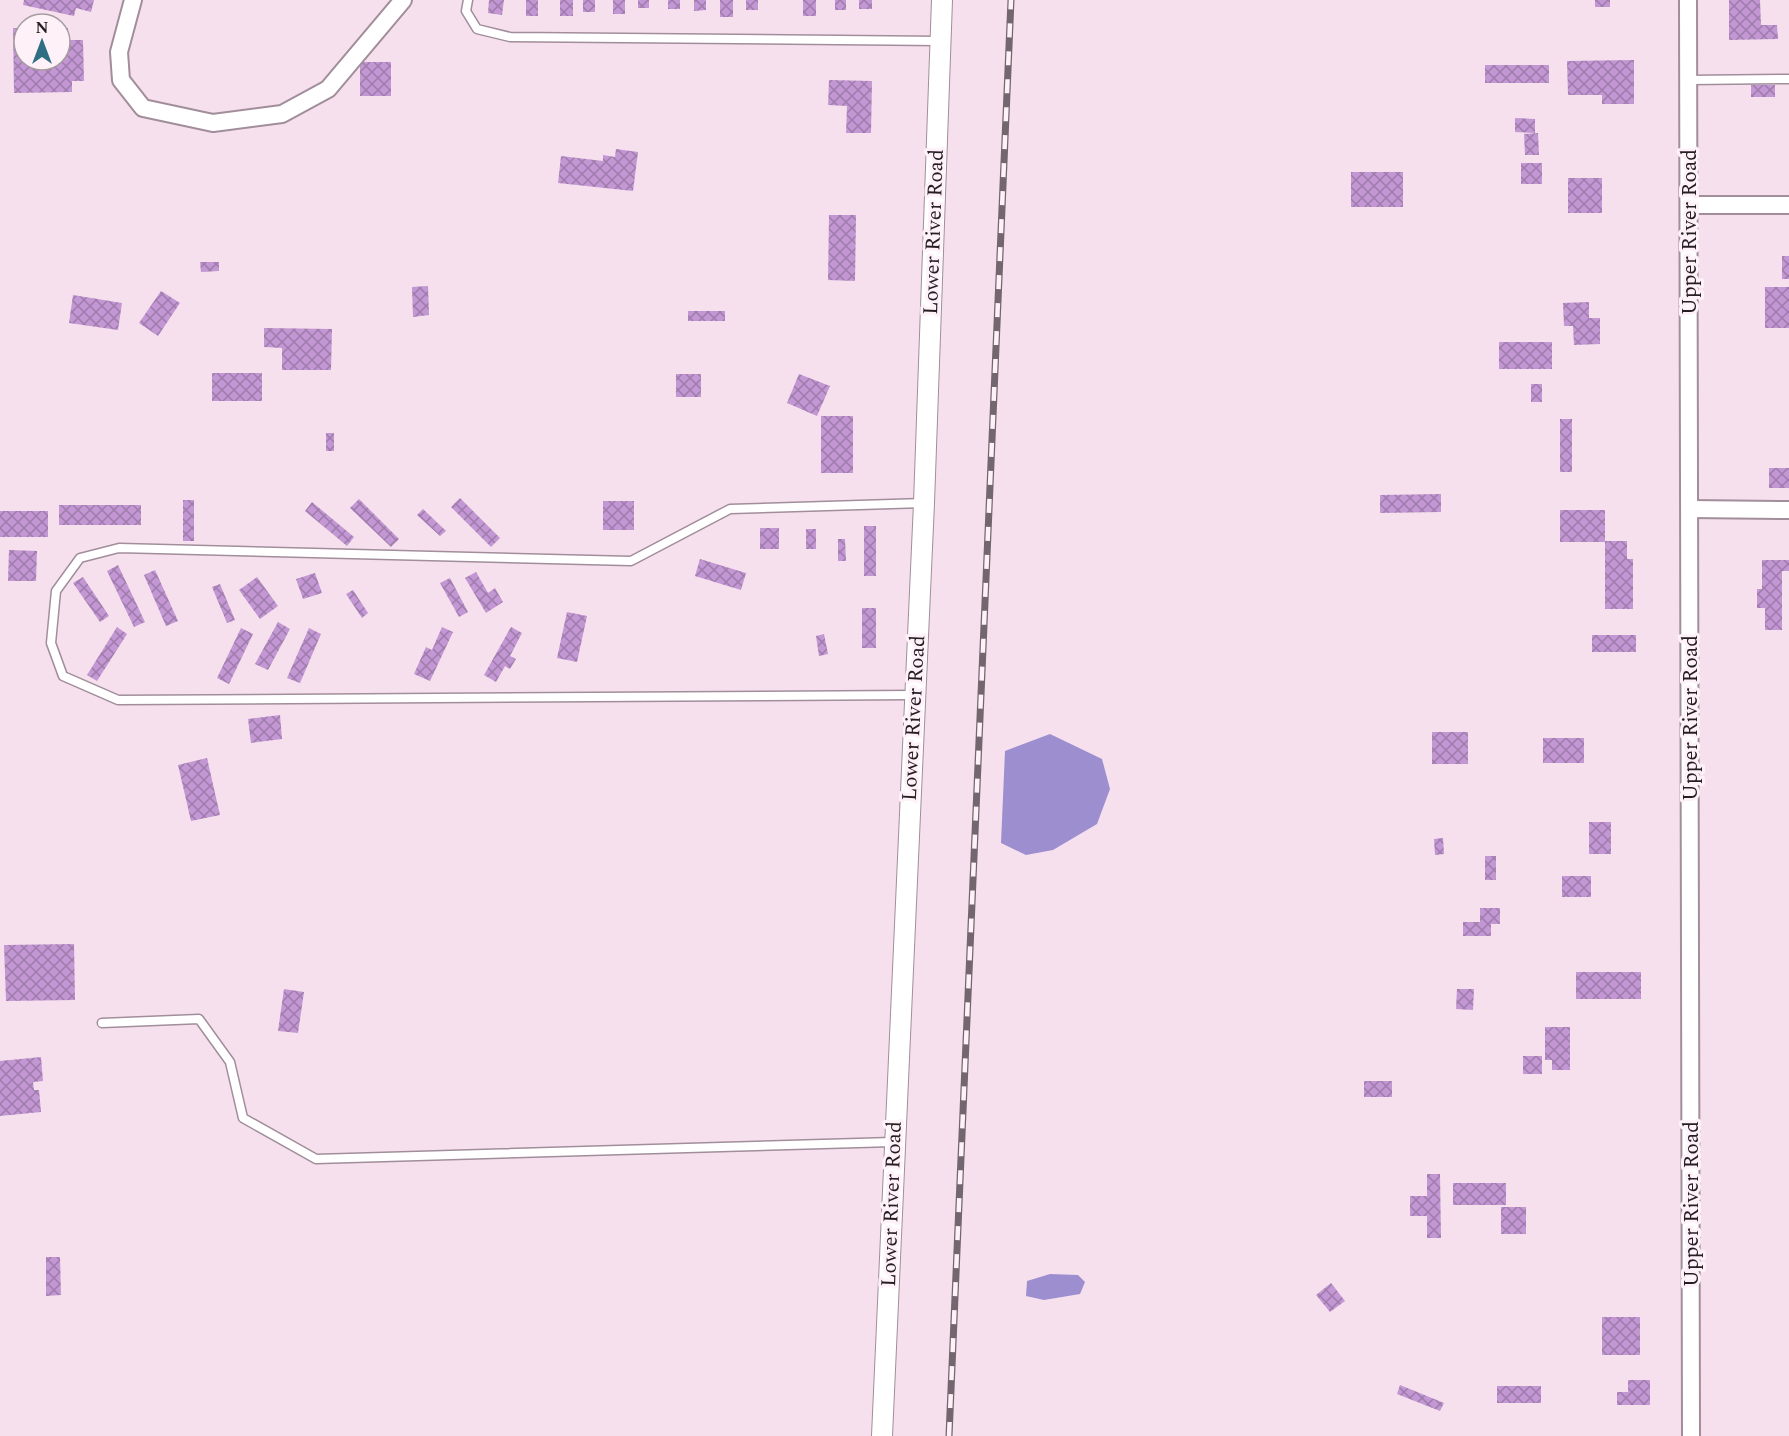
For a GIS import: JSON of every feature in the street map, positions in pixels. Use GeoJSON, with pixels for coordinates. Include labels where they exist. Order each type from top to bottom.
{"type":"FeatureCollection","features":[{"type":"Feature","properties":{"kind":"street"},"geometry":{"type":"LineString","coordinates":[[133,0],[119,52],[121,80],[143,108],[213,123],[282,114],[328,89],[403,0]]}},
{"type":"Feature","properties":{"kind":"street","name":"Lower River Road"},"geometry":{"type":"LineString","coordinates":[[882,1436],[893,1142],[924,503],[942,0]]}},
{"type":"Feature","properties":{"kind":"street","name":"Upper River Road"},"geometry":{"type":"LineString","coordinates":[[1688,0],[1691,1436]]}},
{"type":"Feature","properties":{"kind":"street"},"geometry":{"type":"LineString","coordinates":[[1689,205],[1789,205]]}},
{"type":"Feature","properties":{"kind":"street"},"geometry":{"type":"LineString","coordinates":[[1690,509],[1789,510]]}},
{"type":"Feature","properties":{"kind":"lane"},"geometry":{"type":"LineString","coordinates":[[468,0],[466,11],[477,29],[510,37],[940,41]]}},
{"type":"Feature","properties":{"kind":"lane"},"geometry":{"type":"LineString","coordinates":[[1689,80],[1789,79]]}},
{"type":"Feature","properties":{"kind":"lane"},"geometry":{"type":"LineString","coordinates":[[914,695],[118,700],[63,676],[51,643],[56,591],[80,558],[119,548],[632,561],[730,509],[924,503]]}},
{"type":"Feature","properties":{"kind":"lane"},"geometry":{"type":"LineString","coordinates":[[102,1023],[199,1019],[230,1062],[243,1118],[316,1159],[893,1142]]}},
{"type":"Feature","properties":{"kind":"shaded area"},"geometry":{"type":"Polygon","coordinates":[[[1050,734],[1102,759],[1110,789],[1097,824],[1053,850],[1026,855],[1001,843],[1005,751],[1050,734]]]}},
{"type":"Feature","properties":{"kind":"shaded area"},"geometry":{"type":"Polygon","coordinates":[[[1050,1274],[1078,1275],[1085,1282],[1080,1294],[1044,1300],[1026,1296],[1027,1281],[1050,1274]]]}},
{"type":"Feature","properties":{"kind":"building"},"geometry":{"type":"Polygon","coordinates":[[[24,0],[94,0],[91,12],[76,8],[74,16],[72,12],[55,12],[23,5],[24,0]]]}},
{"type":"Feature","properties":{"kind":"building"},"geometry":{"type":"Polygon","coordinates":[[[489,0],[504,0],[502,15],[488,13],[489,0]]]}},
{"type":"Feature","properties":{"kind":"building"},"geometry":{"type":"Polygon","coordinates":[[[526,0],[538,0],[538,16],[526,16],[526,0]]]}},
{"type":"Feature","properties":{"kind":"building"},"geometry":{"type":"Polygon","coordinates":[[[560,0],[573,0],[573,16],[560,16],[560,0]]]}},
{"type":"Feature","properties":{"kind":"building"},"geometry":{"type":"Polygon","coordinates":[[[583,0],[595,0],[595,12],[583,12],[583,0]]]}},
{"type":"Feature","properties":{"kind":"building"},"geometry":{"type":"Polygon","coordinates":[[[613,0],[625,0],[625,14],[613,14],[613,0]]]}},
{"type":"Feature","properties":{"kind":"building"},"geometry":{"type":"Polygon","coordinates":[[[638,0],[649,0],[649,8],[638,8],[638,0]]]}},
{"type":"Feature","properties":{"kind":"building"},"geometry":{"type":"Polygon","coordinates":[[[668,0],[680,0],[680,9],[668,9],[668,0]]]}},
{"type":"Feature","properties":{"kind":"building"},"geometry":{"type":"Polygon","coordinates":[[[694,0],[706,0],[706,10],[694,11],[694,0]]]}},
{"type":"Feature","properties":{"kind":"building"},"geometry":{"type":"Polygon","coordinates":[[[720,0],[733,0],[733,17],[720,17],[720,0]]]}},
{"type":"Feature","properties":{"kind":"building"},"geometry":{"type":"Polygon","coordinates":[[[746,0],[758,0],[758,10],[746,10],[746,0]]]}},
{"type":"Feature","properties":{"kind":"building"},"geometry":{"type":"Polygon","coordinates":[[[803,0],[816,0],[816,16],[803,16],[803,0]]]}},
{"type":"Feature","properties":{"kind":"building"},"geometry":{"type":"Polygon","coordinates":[[[835,0],[846,0],[846,10],[835,10],[835,0]]]}},
{"type":"Feature","properties":{"kind":"building"},"geometry":{"type":"Polygon","coordinates":[[[859,0],[872,0],[872,9],[859,9],[859,0]]]}},
{"type":"Feature","properties":{"kind":"building"},"geometry":{"type":"Polygon","coordinates":[[[1595,0],[1610,0],[1610,7],[1595,7],[1595,0]]]}},
{"type":"Feature","properties":{"kind":"building"},"geometry":{"type":"Polygon","coordinates":[[[1729,0],[1760,0],[1761,25],[1777,25],[1778,39],[1729,40],[1729,0]]]}},
{"type":"Feature","properties":{"kind":"building"},"geometry":{"type":"Polygon","coordinates":[[[72,40],[83,40],[84,81],[72,81],[72,92],[14,93],[14,72],[72,72],[72,40]]]}},
{"type":"Feature","properties":{"kind":"building"},"geometry":{"type":"Polygon","coordinates":[[[1634,60],[1634,104],[1602,104],[1602,95],[1568,95],[1567,61],[1634,60]]]}},
{"type":"Feature","properties":{"kind":"building"},"geometry":{"type":"Polygon","coordinates":[[[360,62],[391,62],[391,96],[360,96],[360,62]]]}},
{"type":"Feature","properties":{"kind":"building"},"geometry":{"type":"Polygon","coordinates":[[[1485,65],[1549,65],[1549,83],[1485,83],[1485,65]]]}},
{"type":"Feature","properties":{"kind":"building"},"geometry":{"type":"Polygon","coordinates":[[[829,80],[872,81],[871,133],[846,133],[847,106],[828,105],[829,80]]]}},
{"type":"Feature","properties":{"kind":"building"},"geometry":{"type":"Polygon","coordinates":[[[1751,85],[1775,85],[1775,97],[1751,97],[1751,85]]]}},
{"type":"Feature","properties":{"kind":"building"},"geometry":{"type":"Polygon","coordinates":[[[1515,118],[1535,119],[1535,133],[1515,132],[1515,118]]]}},
{"type":"Feature","properties":{"kind":"building"},"geometry":{"type":"Polygon","coordinates":[[[1538,133],[1539,155],[1525,155],[1524,134],[1538,133]]]}},
{"type":"Feature","properties":{"kind":"building"},"geometry":{"type":"Polygon","coordinates":[[[616,149],[638,152],[633,191],[558,183],[561,156],[603,161],[603,155],[615,157],[616,149]]]}},
{"type":"Feature","properties":{"kind":"building"},"geometry":{"type":"Polygon","coordinates":[[[1521,163],[1542,163],[1542,184],[1521,184],[1521,163]]]}},
{"type":"Feature","properties":{"kind":"building"},"geometry":{"type":"Polygon","coordinates":[[[1351,172],[1403,172],[1403,207],[1351,207],[1351,172]]]}},
{"type":"Feature","properties":{"kind":"building"},"geometry":{"type":"Polygon","coordinates":[[[1568,178],[1602,178],[1602,213],[1568,213],[1568,178]]]}},
{"type":"Feature","properties":{"kind":"building"},"geometry":{"type":"Polygon","coordinates":[[[829,215],[856,215],[855,281],[828,280],[829,215]]]}},
{"type":"Feature","properties":{"kind":"building"},"geometry":{"type":"Polygon","coordinates":[[[1782,256],[1789,256],[1789,279],[1782,279],[1782,256]]]}},
{"type":"Feature","properties":{"kind":"building"},"geometry":{"type":"Polygon","coordinates":[[[200,262],[219,262],[219,271],[201,272],[200,262]]]}},
{"type":"Feature","properties":{"kind":"building"},"geometry":{"type":"Polygon","coordinates":[[[428,286],[429,315],[413,317],[412,287],[428,286]]]}},
{"type":"Feature","properties":{"kind":"building"},"geometry":{"type":"Polygon","coordinates":[[[1765,287],[1789,287],[1789,328],[1765,328],[1765,287]]]}},
{"type":"Feature","properties":{"kind":"building"},"geometry":{"type":"Polygon","coordinates":[[[161,291],[180,303],[158,336],[139,323],[161,291]]]}},
{"type":"Feature","properties":{"kind":"building"},"geometry":{"type":"Polygon","coordinates":[[[73,295],[122,303],[118,330],[69,323],[73,295]]]}},
{"type":"Feature","properties":{"kind":"building"},"geometry":{"type":"Polygon","coordinates":[[[1589,302],[1589,318],[1600,318],[1600,344],[1574,345],[1573,326],[1564,326],[1563,303],[1589,302]]]}},
{"type":"Feature","properties":{"kind":"building"},"geometry":{"type":"Polygon","coordinates":[[[688,311],[725,311],[725,321],[688,321],[688,311]]]}},
{"type":"Feature","properties":{"kind":"building"},"geometry":{"type":"Polygon","coordinates":[[[264,328],[332,329],[331,370],[282,370],[282,348],[264,347],[264,328]]]}},
{"type":"Feature","properties":{"kind":"building"},"geometry":{"type":"Polygon","coordinates":[[[1499,342],[1552,342],[1552,369],[1499,369],[1499,342]]]}},
{"type":"Feature","properties":{"kind":"building"},"geometry":{"type":"Polygon","coordinates":[[[212,373],[262,373],[262,401],[212,401],[212,373]]]}},
{"type":"Feature","properties":{"kind":"building"},"geometry":{"type":"Polygon","coordinates":[[[676,374],[701,374],[701,397],[676,397],[676,374]]]}},
{"type":"Feature","properties":{"kind":"building"},"geometry":{"type":"Polygon","coordinates":[[[799,374],[830,386],[817,416],[787,403],[799,374]]]}},
{"type":"Feature","properties":{"kind":"building"},"geometry":{"type":"Polygon","coordinates":[[[1531,384],[1542,384],[1542,402],[1531,402],[1531,384]]]}},
{"type":"Feature","properties":{"kind":"building"},"geometry":{"type":"Polygon","coordinates":[[[821,416],[853,416],[853,473],[821,473],[821,416]]]}},
{"type":"Feature","properties":{"kind":"building"},"geometry":{"type":"Polygon","coordinates":[[[1560,419],[1572,419],[1572,472],[1560,472],[1560,419]]]}},
{"type":"Feature","properties":{"kind":"building"},"geometry":{"type":"Polygon","coordinates":[[[326,433],[334,433],[334,451],[326,451],[326,433]]]}},
{"type":"Feature","properties":{"kind":"building"},"geometry":{"type":"Polygon","coordinates":[[[1769,468],[1789,468],[1789,488],[1769,488],[1769,468]]]}},
{"type":"Feature","properties":{"kind":"building"},"geometry":{"type":"Polygon","coordinates":[[[1441,494],[1441,512],[1380,513],[1380,495],[1441,494]]]}},
{"type":"Feature","properties":{"kind":"building"},"geometry":{"type":"Polygon","coordinates":[[[460,498],[500,538],[491,547],[451,507],[460,498]]]}},
{"type":"Feature","properties":{"kind":"building"},"geometry":{"type":"Polygon","coordinates":[[[359,499],[399,539],[391,547],[350,508],[359,499]]]}},
{"type":"Feature","properties":{"kind":"building"},"geometry":{"type":"Polygon","coordinates":[[[183,500],[194,500],[194,541],[183,541],[183,500]]]}},
{"type":"Feature","properties":{"kind":"building"},"geometry":{"type":"Polygon","coordinates":[[[603,501],[634,501],[634,530],[603,530],[603,501]]]}},
{"type":"Feature","properties":{"kind":"building"},"geometry":{"type":"Polygon","coordinates":[[[312,502],[354,537],[347,546],[305,511],[312,502]]]}},
{"type":"Feature","properties":{"kind":"building"},"geometry":{"type":"Polygon","coordinates":[[[59,505],[141,505],[141,525],[59,525],[59,505]]]}},
{"type":"Feature","properties":{"kind":"building"},"geometry":{"type":"Polygon","coordinates":[[[423,509],[446,531],[440,536],[417,515],[423,509]]]}},
{"type":"Feature","properties":{"kind":"building"},"geometry":{"type":"Polygon","coordinates":[[[1560,510],[1605,510],[1605,542],[1560,542],[1560,510]]]}},
{"type":"Feature","properties":{"kind":"building"},"geometry":{"type":"Polygon","coordinates":[[[0,511],[48,511],[48,537],[0,537],[0,511]]]}},
{"type":"Feature","properties":{"kind":"building"},"geometry":{"type":"Polygon","coordinates":[[[864,526],[876,526],[876,576],[864,576],[864,526]]]}},
{"type":"Feature","properties":{"kind":"building"},"geometry":{"type":"Polygon","coordinates":[[[760,528],[779,528],[779,549],[760,549],[760,528]]]}},
{"type":"Feature","properties":{"kind":"building"},"geometry":{"type":"Polygon","coordinates":[[[806,529],[816,529],[816,549],[806,549],[806,529]]]}},
{"type":"Feature","properties":{"kind":"building"},"geometry":{"type":"Polygon","coordinates":[[[838,539],[845,539],[846,561],[838,561],[838,539]]]}},
{"type":"Feature","properties":{"kind":"building"},"geometry":{"type":"Polygon","coordinates":[[[1605,541],[1627,541],[1627,559],[1633,559],[1633,609],[1605,609],[1605,541]]]}},
{"type":"Feature","properties":{"kind":"building"},"geometry":{"type":"Polygon","coordinates":[[[9,550],[37,551],[36,581],[8,581],[9,550]]]}},
{"type":"Feature","properties":{"kind":"building"},"geometry":{"type":"Polygon","coordinates":[[[700,559],[746,573],[741,590],[695,576],[700,559]]]}},
{"type":"Feature","properties":{"kind":"building"},"geometry":{"type":"Polygon","coordinates":[[[1762,560],[1789,560],[1789,571],[1782,571],[1782,630],[1765,630],[1765,608],[1757,608],[1757,589],[1762,589],[1762,560]]]}},
{"type":"Feature","properties":{"kind":"building"},"geometry":{"type":"Polygon","coordinates":[[[118,565],[145,622],[134,627],[107,571],[118,565]]]}},
{"type":"Feature","properties":{"kind":"building"},"geometry":{"type":"Polygon","coordinates":[[[155,570],[178,621],[166,626],[144,575],[155,570]]]}},
{"type":"Feature","properties":{"kind":"building"},"geometry":{"type":"Polygon","coordinates":[[[476,572],[488,593],[495,588],[503,602],[486,613],[465,578],[476,572]]]}},
{"type":"Feature","properties":{"kind":"building"},"geometry":{"type":"Polygon","coordinates":[[[315,573],[322,593],[303,599],[296,579],[315,573]]]}},
{"type":"Feature","properties":{"kind":"building"},"geometry":{"type":"Polygon","coordinates":[[[83,577],[109,616],[100,622],[73,583],[83,577]]]}},
{"type":"Feature","properties":{"kind":"building"},"geometry":{"type":"Polygon","coordinates":[[[257,577],[278,606],[260,619],[239,590],[257,577]]]}},
{"type":"Feature","properties":{"kind":"building"},"geometry":{"type":"Polygon","coordinates":[[[450,578],[468,612],[459,617],[440,583],[450,578]]]}},
{"type":"Feature","properties":{"kind":"building"},"geometry":{"type":"Polygon","coordinates":[[[220,584],[235,620],[227,623],[212,587],[220,584]]]}},
{"type":"Feature","properties":{"kind":"building"},"geometry":{"type":"Polygon","coordinates":[[[353,590],[368,613],[362,618],[346,594],[353,590]]]}},
{"type":"Feature","properties":{"kind":"building"},"geometry":{"type":"Polygon","coordinates":[[[862,608],[876,608],[876,648],[862,648],[862,608]]]}},
{"type":"Feature","properties":{"kind":"building"},"geometry":{"type":"Polygon","coordinates":[[[567,612],[587,616],[577,662],[557,658],[567,612]]]}},
{"type":"Feature","properties":{"kind":"building"},"geometry":{"type":"Polygon","coordinates":[[[278,622],[290,629],[268,670],[255,664],[278,622]]]}},
{"type":"Feature","properties":{"kind":"building"},"geometry":{"type":"Polygon","coordinates":[[[117,627],[127,634],[97,681],[87,675],[117,627]]]}},
{"type":"Feature","properties":{"kind":"building"},"geometry":{"type":"Polygon","coordinates":[[[442,627],[453,632],[430,681],[414,674],[426,647],[432,650],[442,627]]]}},
{"type":"Feature","properties":{"kind":"building"},"geometry":{"type":"Polygon","coordinates":[[[511,627],[522,633],[510,656],[516,659],[510,669],[505,666],[496,682],[484,675],[511,627]]]}},
{"type":"Feature","properties":{"kind":"building"},"geometry":{"type":"Polygon","coordinates":[[[241,628],[253,634],[229,684],[217,678],[241,628]]]}},
{"type":"Feature","properties":{"kind":"building"},"geometry":{"type":"Polygon","coordinates":[[[309,628],[321,634],[300,683],[287,678],[309,628]]]}},
{"type":"Feature","properties":{"kind":"building"},"geometry":{"type":"Polygon","coordinates":[[[824,634],[828,654],[819,656],[816,636],[824,634]]]}},
{"type":"Feature","properties":{"kind":"building"},"geometry":{"type":"Polygon","coordinates":[[[1592,635],[1636,635],[1636,652],[1592,652],[1592,635]]]}},
{"type":"Feature","properties":{"kind":"building"},"geometry":{"type":"Polygon","coordinates":[[[280,715],[282,739],[251,743],[248,719],[280,715]]]}},
{"type":"Feature","properties":{"kind":"building"},"geometry":{"type":"Polygon","coordinates":[[[1432,732],[1468,732],[1468,764],[1432,764],[1432,732]]]}},
{"type":"Feature","properties":{"kind":"building"},"geometry":{"type":"Polygon","coordinates":[[[1543,738],[1584,738],[1584,763],[1543,763],[1543,738]]]}},
{"type":"Feature","properties":{"kind":"building"},"geometry":{"type":"Polygon","coordinates":[[[207,758],[220,815],[191,821],[178,765],[207,758]]]}},
{"type":"Feature","properties":{"kind":"building"},"geometry":{"type":"Polygon","coordinates":[[[1589,822],[1611,822],[1611,854],[1589,854],[1589,822]]]}},
{"type":"Feature","properties":{"kind":"building"},"geometry":{"type":"Polygon","coordinates":[[[1443,838],[1444,854],[1435,855],[1434,839],[1443,838]]]}},
{"type":"Feature","properties":{"kind":"building"},"geometry":{"type":"Polygon","coordinates":[[[1485,856],[1496,856],[1496,880],[1485,880],[1485,856]]]}},
{"type":"Feature","properties":{"kind":"building"},"geometry":{"type":"Polygon","coordinates":[[[1562,876],[1591,876],[1591,897],[1562,897],[1562,876]]]}},
{"type":"Feature","properties":{"kind":"building"},"geometry":{"type":"Polygon","coordinates":[[[1480,908],[1500,908],[1500,924],[1491,924],[1491,936],[1463,936],[1463,922],[1480,922],[1480,908]]]}},
{"type":"Feature","properties":{"kind":"building"},"geometry":{"type":"Polygon","coordinates":[[[74,944],[75,1000],[6,1001],[4,945],[74,944]]]}},
{"type":"Feature","properties":{"kind":"building"},"geometry":{"type":"Polygon","coordinates":[[[1576,972],[1641,972],[1641,999],[1576,999],[1576,972]]]}},
{"type":"Feature","properties":{"kind":"building"},"geometry":{"type":"Polygon","coordinates":[[[284,989],[304,992],[298,1033],[278,1031],[284,989]]]}},
{"type":"Feature","properties":{"kind":"building"},"geometry":{"type":"Polygon","coordinates":[[[1457,989],[1474,989],[1473,1010],[1456,1009],[1457,989]]]}},
{"type":"Feature","properties":{"kind":"building"},"geometry":{"type":"Polygon","coordinates":[[[1545,1027],[1570,1027],[1570,1070],[1552,1070],[1552,1060],[1545,1060],[1545,1027]]]}},
{"type":"Feature","properties":{"kind":"building"},"geometry":{"type":"Polygon","coordinates":[[[1523,1056],[1542,1056],[1542,1074],[1523,1074],[1523,1056]]]}},
{"type":"Feature","properties":{"kind":"building"},"geometry":{"type":"Polygon","coordinates":[[[41,1057],[43,1081],[33,1082],[34,1090],[39,1090],[41,1112],[0,1116],[0,1061],[41,1057]]]}},
{"type":"Feature","properties":{"kind":"building"},"geometry":{"type":"Polygon","coordinates":[[[1364,1081],[1392,1081],[1392,1097],[1364,1097],[1364,1081]]]}},
{"type":"Feature","properties":{"kind":"building"},"geometry":{"type":"Polygon","coordinates":[[[1427,1174],[1440,1174],[1441,1238],[1427,1238],[1427,1216],[1410,1216],[1410,1196],[1427,1196],[1427,1174]]]}},
{"type":"Feature","properties":{"kind":"building"},"geometry":{"type":"Polygon","coordinates":[[[1453,1183],[1506,1183],[1506,1205],[1453,1205],[1453,1183]]]}},
{"type":"Feature","properties":{"kind":"building"},"geometry":{"type":"Polygon","coordinates":[[[1501,1207],[1526,1207],[1526,1234],[1501,1234],[1501,1207]]]}},
{"type":"Feature","properties":{"kind":"building"},"geometry":{"type":"Polygon","coordinates":[[[46,1257],[60,1257],[61,1295],[46,1296],[46,1257]]]}},
{"type":"Feature","properties":{"kind":"building"},"geometry":{"type":"Polygon","coordinates":[[[1331,1283],[1345,1301],[1330,1312],[1316,1295],[1331,1283]]]}},
{"type":"Feature","properties":{"kind":"building"},"geometry":{"type":"Polygon","coordinates":[[[1602,1317],[1640,1317],[1640,1355],[1602,1355],[1602,1317]]]}},
{"type":"Feature","properties":{"kind":"building"},"geometry":{"type":"Polygon","coordinates":[[[1628,1380],[1650,1380],[1650,1405],[1617,1405],[1617,1392],[1628,1392],[1628,1380]]]}},
{"type":"Feature","properties":{"kind":"building"},"geometry":{"type":"Polygon","coordinates":[[[1400,1385],[1444,1403],[1440,1411],[1397,1394],[1400,1385]]]}},
{"type":"Feature","properties":{"kind":"building"},"geometry":{"type":"Polygon","coordinates":[[[1497,1386],[1541,1386],[1541,1403],[1497,1403],[1497,1386]]]}},
{"type":"Feature","properties":{"kind":"railway"},"geometry":{"type":"LineString","coordinates":[[949,1436],[1011,0]]}}]}
